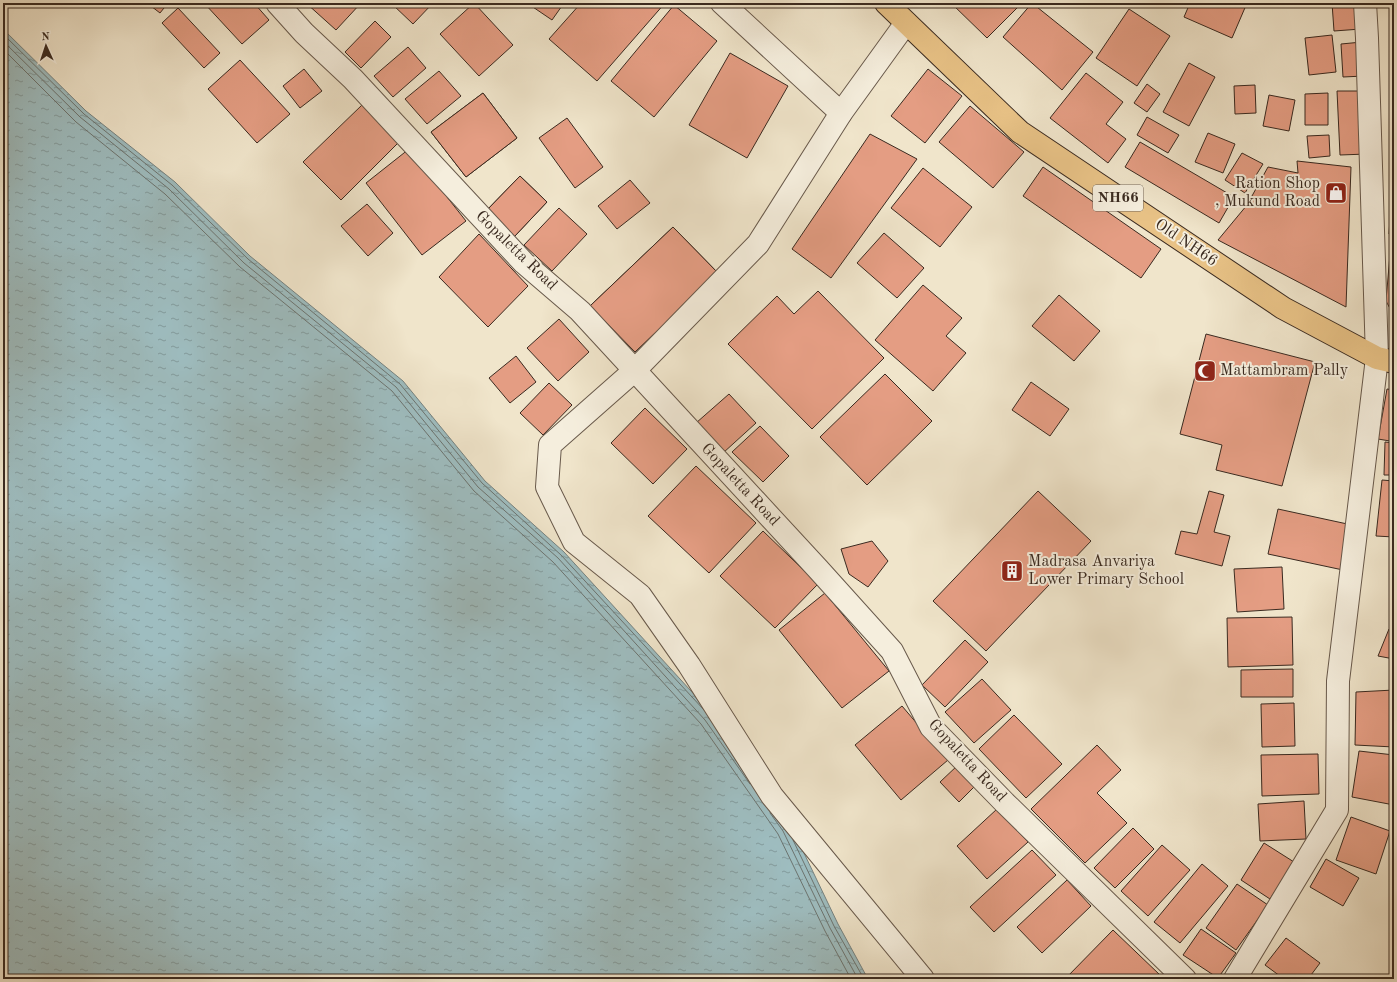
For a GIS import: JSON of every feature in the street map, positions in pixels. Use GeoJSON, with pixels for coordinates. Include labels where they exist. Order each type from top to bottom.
{"type":"FeatureCollection","features":[{"type":"Feature","properties":{"kind":"main road","name":"Old NH66"},"geometry":{"type":"LineString","coordinates":[[886,3],[1020,132],[1283,308],[1386,360]]}},
{"type":"Feature","properties":{"kind":"street","name":"Gopaletta Road"},"geometry":{"type":"LineString","coordinates":[[277,3],[304,33],[353,79],[524,263],[580,311],[892,651],[931,727],[1005,803],[1185,979]]}},
{"type":"Feature","properties":{"kind":"street"},"geometry":{"type":"LineString","coordinates":[[722,3],[841,113]]}},
{"type":"Feature","properties":{"kind":"street"},"geometry":{"type":"LineString","coordinates":[[1235,979],[1337,810],[1338,681],[1386,360],[1365,3]]}},
{"type":"Feature","properties":{"kind":"street"},"geometry":{"type":"LineString","coordinates":[[906,23],[841,113],[758,244],[635,370],[550,445],[547,487],[574,542],[640,595],[689,665],[772,796],[923,979]]}},
{"type":"Feature","properties":{"kind":"water"},"geometry":{"type":"Polygon","coordinates":[[[3,29],[86,111],[175,182],[250,256],[403,381],[485,481],[564,552],[712,714],[791,826],[838,924],[868,979],[3,979],[3,29]]]}},
{"type":"Feature","properties":{"kind":"building"},"geometry":{"type":"Polygon","coordinates":[[[147,3],[168,3],[160,13],[147,3]]]}},
{"type":"Feature","properties":{"kind":"building"},"geometry":{"type":"Polygon","coordinates":[[[204,3],[254,3],[269,20],[242,44],[204,3]]]}},
{"type":"Feature","properties":{"kind":"building"},"geometry":{"type":"Polygon","coordinates":[[[306,3],[361,3],[336,30],[306,3]]]}},
{"type":"Feature","properties":{"kind":"building"},"geometry":{"type":"Polygon","coordinates":[[[433,3],[413,24],[392,4],[433,3]]]}},
{"type":"Feature","properties":{"kind":"building"},"geometry":{"type":"Polygon","coordinates":[[[474,3],[513,45],[479,76],[440,34],[474,3]]]}},
{"type":"Feature","properties":{"kind":"building"},"geometry":{"type":"Polygon","coordinates":[[[527,3],[564,3],[552,20],[527,3]]]}},
{"type":"Feature","properties":{"kind":"building"},"geometry":{"type":"Polygon","coordinates":[[[581,3],[665,3],[597,81],[549,39],[581,3]]]}},
{"type":"Feature","properties":{"kind":"building"},"geometry":{"type":"Polygon","coordinates":[[[951,3],[1022,3],[987,38],[951,3]]]}},
{"type":"Feature","properties":{"kind":"building"},"geometry":{"type":"Polygon","coordinates":[[[1032,3],[1093,52],[1062,90],[1003,37],[1032,3]]]}},
{"type":"Feature","properties":{"kind":"building"},"geometry":{"type":"Polygon","coordinates":[[[1190,3],[1247,3],[1232,38],[1184,17],[1190,3]]]}},
{"type":"Feature","properties":{"kind":"building"},"geometry":{"type":"Polygon","coordinates":[[[1332,3],[1359,3],[1361,29],[1334,31],[1332,3]]]}},
{"type":"Feature","properties":{"kind":"building"},"geometry":{"type":"Polygon","coordinates":[[[1394,3],[1394,37],[1393,37],[1394,3]]]}},
{"type":"Feature","properties":{"kind":"building"},"geometry":{"type":"Polygon","coordinates":[[[674,5],[717,41],[654,117],[611,81],[674,5]]]}},
{"type":"Feature","properties":{"kind":"building"},"geometry":{"type":"Polygon","coordinates":[[[178,8],[220,53],[204,68],[162,23],[178,8]]]}},
{"type":"Feature","properties":{"kind":"building"},"geometry":{"type":"Polygon","coordinates":[[[1129,9],[1170,36],[1137,86],[1096,58],[1129,9]]]}},
{"type":"Feature","properties":{"kind":"building"},"geometry":{"type":"Polygon","coordinates":[[[375,21],[391,37],[361,68],[345,52],[375,21]]]}},
{"type":"Feature","properties":{"kind":"building"},"geometry":{"type":"Polygon","coordinates":[[[1332,35],[1336,72],[1309,75],[1305,38],[1332,35]]]}},
{"type":"Feature","properties":{"kind":"building"},"geometry":{"type":"Polygon","coordinates":[[[1362,42],[1364,76],[1343,77],[1341,44],[1362,42]]]}},
{"type":"Feature","properties":{"kind":"building"},"geometry":{"type":"Polygon","coordinates":[[[408,47],[426,68],[393,97],[374,76],[408,47]]]}},
{"type":"Feature","properties":{"kind":"building"},"geometry":{"type":"Polygon","coordinates":[[[730,53],[788,86],[747,158],[689,125],[730,53]]]}},
{"type":"Feature","properties":{"kind":"building"},"geometry":{"type":"Polygon","coordinates":[[[240,60],[290,114],[257,143],[208,89],[240,60]]]}},
{"type":"Feature","properties":{"kind":"building"},"geometry":{"type":"Polygon","coordinates":[[[1189,63],[1215,77],[1189,126],[1163,112],[1189,63]]]}},
{"type":"Feature","properties":{"kind":"building"},"geometry":{"type":"Polygon","coordinates":[[[304,69],[322,91],[300,108],[283,86],[304,69]]]}},
{"type":"Feature","properties":{"kind":"building"},"geometry":{"type":"Polygon","coordinates":[[[928,69],[962,96],[925,143],[891,116],[928,69]]]}},
{"type":"Feature","properties":{"kind":"building"},"geometry":{"type":"Polygon","coordinates":[[[439,71],[461,96],[427,124],[405,99],[439,71]]]}},
{"type":"Feature","properties":{"kind":"building"},"geometry":{"type":"Polygon","coordinates":[[[1086,73],[1123,102],[1106,124],[1126,139],[1108,163],[1050,118],[1086,73]]]}},
{"type":"Feature","properties":{"kind":"building"},"geometry":{"type":"Polygon","coordinates":[[[1147,84],[1160,94],[1147,112],[1134,103],[1147,84]]]}},
{"type":"Feature","properties":{"kind":"building"},"geometry":{"type":"Polygon","coordinates":[[[1255,85],[1256,113],[1235,114],[1234,86],[1255,85]]]}},
{"type":"Feature","properties":{"kind":"building"},"geometry":{"type":"Polygon","coordinates":[[[1337,91],[1365,91],[1367,154],[1340,155],[1337,91]]]}},
{"type":"Feature","properties":{"kind":"building"},"geometry":{"type":"Polygon","coordinates":[[[483,93],[517,138],[466,177],[431,132],[483,93]]]}},
{"type":"Feature","properties":{"kind":"building"},"geometry":{"type":"Polygon","coordinates":[[[483,93],[517,138],[466,177],[431,132],[483,93]]]}},
{"type":"Feature","properties":{"kind":"building"},"geometry":{"type":"Polygon","coordinates":[[[1328,93],[1328,125],[1305,125],[1305,94],[1328,93]]]}},
{"type":"Feature","properties":{"kind":"building"},"geometry":{"type":"Polygon","coordinates":[[[1269,95],[1295,100],[1289,131],[1263,126],[1269,95]]]}},
{"type":"Feature","properties":{"kind":"building"},"geometry":{"type":"Polygon","coordinates":[[[362,105],[399,142],[341,200],[303,162],[362,105]]]}},
{"type":"Feature","properties":{"kind":"building"},"geometry":{"type":"Polygon","coordinates":[[[970,106],[1024,152],[993,188],[939,142],[970,106]]]}},
{"type":"Feature","properties":{"kind":"building"},"geometry":{"type":"Polygon","coordinates":[[[1147,117],[1179,135],[1168,153],[1137,135],[1147,117]]]}},
{"type":"Feature","properties":{"kind":"building"},"geometry":{"type":"Polygon","coordinates":[[[567,118],[603,167],[575,188],[539,138],[567,118]]]}},
{"type":"Feature","properties":{"kind":"building"},"geometry":{"type":"Polygon","coordinates":[[[1208,133],[1235,144],[1223,173],[1195,162],[1208,133]]]}},
{"type":"Feature","properties":{"kind":"building"},"geometry":{"type":"Polygon","coordinates":[[[870,134],[917,159],[831,278],[792,249],[870,134]]]}},
{"type":"Feature","properties":{"kind":"building"},"geometry":{"type":"Polygon","coordinates":[[[1329,135],[1330,156],[1309,158],[1307,136],[1329,135]]]}},
{"type":"Feature","properties":{"kind":"building"},"geometry":{"type":"Polygon","coordinates":[[[1140,142],[1234,197],[1219,223],[1125,167],[1140,142]]]}},
{"type":"Feature","properties":{"kind":"building"},"geometry":{"type":"Polygon","coordinates":[[[409,149],[466,221],[422,255],[366,183],[409,149]]]}},
{"type":"Feature","properties":{"kind":"building"},"geometry":{"type":"Polygon","coordinates":[[[1242,153],[1263,164],[1245,193],[1225,180],[1242,153]]]}},
{"type":"Feature","properties":{"kind":"building"},"geometry":{"type":"Polygon","coordinates":[[[1394,154],[1394,234],[1389,234],[1394,154]]]}},
{"type":"Feature","properties":{"kind":"building"},"geometry":{"type":"Polygon","coordinates":[[[1297,161],[1351,167],[1346,307],[1218,240],[1247,205],[1268,167],[1298,173],[1297,161]]]}},
{"type":"Feature","properties":{"kind":"building"},"geometry":{"type":"Polygon","coordinates":[[[1043,167],[1161,249],[1141,278],[1023,196],[1043,167]]]}},
{"type":"Feature","properties":{"kind":"building"},"geometry":{"type":"Polygon","coordinates":[[[923,168],[972,207],[940,247],[891,208],[923,168]]]}},
{"type":"Feature","properties":{"kind":"building"},"geometry":{"type":"Polygon","coordinates":[[[520,176],[547,202],[514,237],[487,210],[520,176]]]}},
{"type":"Feature","properties":{"kind":"building"},"geometry":{"type":"Polygon","coordinates":[[[520,176],[547,202],[514,237],[487,210],[520,176]]]}},
{"type":"Feature","properties":{"kind":"building"},"geometry":{"type":"Polygon","coordinates":[[[630,180],[650,203],[617,229],[598,206],[630,180]]]}},
{"type":"Feature","properties":{"kind":"building"},"geometry":{"type":"Polygon","coordinates":[[[367,204],[393,233],[368,256],[341,226],[367,204]]]}},
{"type":"Feature","properties":{"kind":"building"},"geometry":{"type":"Polygon","coordinates":[[[559,208],[587,234],[552,271],[524,245],[559,208]]]}},
{"type":"Feature","properties":{"kind":"building"},"geometry":{"type":"Polygon","coordinates":[[[673,227],[718,273],[635,352],[590,306],[673,227]]]}},
{"type":"Feature","properties":{"kind":"building"},"geometry":{"type":"Polygon","coordinates":[[[673,227],[718,273],[635,352],[590,306],[673,227]]]}},
{"type":"Feature","properties":{"kind":"building"},"geometry":{"type":"Polygon","coordinates":[[[884,233],[924,268],[897,298],[857,263],[884,233]]]}},
{"type":"Feature","properties":{"kind":"building"},"geometry":{"type":"Polygon","coordinates":[[[479,234],[528,286],[488,327],[439,277],[479,234]]]}},
{"type":"Feature","properties":{"kind":"building"},"geometry":{"type":"Polygon","coordinates":[[[1391,243],[1394,243],[1394,316],[1386,301],[1391,243]]]}},
{"type":"Feature","properties":{"kind":"building"},"geometry":{"type":"Polygon","coordinates":[[[923,285],[962,318],[946,336],[966,353],[933,391],[875,340],[923,285]]]}},
{"type":"Feature","properties":{"kind":"building"},"geometry":{"type":"Polygon","coordinates":[[[818,291],[884,358],[812,429],[728,344],[777,296],[794,314],[818,291]]]}},
{"type":"Feature","properties":{"kind":"building"},"geometry":{"type":"Polygon","coordinates":[[[1059,295],[1100,331],[1074,361],[1032,326],[1059,295]]]}},
{"type":"Feature","properties":{"kind":"building"},"geometry":{"type":"Polygon","coordinates":[[[559,319],[589,352],[558,381],[527,348],[559,319]]]}},
{"type":"Feature","properties":{"kind":"building"},"geometry":{"type":"Polygon","coordinates":[[[1206,334],[1315,362],[1282,486],[1216,470],[1222,445],[1180,434],[1206,334]]]}},
{"type":"Feature","properties":{"kind":"building"},"geometry":{"type":"Polygon","coordinates":[[[516,356],[536,382],[510,403],[489,378],[516,356]]]}},
{"type":"Feature","properties":{"kind":"building"},"geometry":{"type":"Polygon","coordinates":[[[885,374],[932,421],[867,485],[820,437],[885,374]]]}},
{"type":"Feature","properties":{"kind":"building"},"geometry":{"type":"Polygon","coordinates":[[[1031,382],[1069,409],[1050,436],[1012,410],[1031,382]]]}},
{"type":"Feature","properties":{"kind":"building"},"geometry":{"type":"Polygon","coordinates":[[[549,383],[572,405],[543,435],[520,413],[549,383]]]}},
{"type":"Feature","properties":{"kind":"building"},"geometry":{"type":"Polygon","coordinates":[[[1387,389],[1394,390],[1394,426],[1392,426],[1390,441],[1378,439],[1387,389]]]}},
{"type":"Feature","properties":{"kind":"building"},"geometry":{"type":"Polygon","coordinates":[[[729,394],[756,423],[723,453],[696,423],[729,394]]]}},
{"type":"Feature","properties":{"kind":"building"},"geometry":{"type":"Polygon","coordinates":[[[645,408],[687,449],[653,484],[611,443],[645,408]]]}},
{"type":"Feature","properties":{"kind":"building"},"geometry":{"type":"Polygon","coordinates":[[[760,426],[789,456],[763,482],[732,452],[760,426]]]}},
{"type":"Feature","properties":{"kind":"building"},"geometry":{"type":"Polygon","coordinates":[[[1385,442],[1394,443],[1394,475],[1384,475],[1385,442]]]}},
{"type":"Feature","properties":{"kind":"building"},"geometry":{"type":"Polygon","coordinates":[[[696,466],[756,523],[709,573],[648,516],[696,466]]]}},
{"type":"Feature","properties":{"kind":"building"},"geometry":{"type":"Polygon","coordinates":[[[1382,480],[1394,481],[1394,537],[1376,536],[1382,480]]]}},
{"type":"Feature","properties":{"kind":"building","name":"Madrasa Anvariya Lower Primary School"},"geometry":{"type":"Polygon","coordinates":[[[1038,491],[1091,541],[986,651],[933,601],[1038,491]]]}},
{"type":"Feature","properties":{"kind":"building"},"geometry":{"type":"Polygon","coordinates":[[[1209,491],[1224,495],[1214,532],[1230,536],[1222,566],[1175,554],[1181,531],[1197,534],[1209,491]]]}},
{"type":"Feature","properties":{"kind":"building"},"geometry":{"type":"Polygon","coordinates":[[[1278,509],[1352,525],[1343,570],[1268,554],[1278,509]]]}},
{"type":"Feature","properties":{"kind":"building"},"geometry":{"type":"Polygon","coordinates":[[[763,531],[818,584],[775,628],[720,576],[763,531]]]}},
{"type":"Feature","properties":{"kind":"building"},"geometry":{"type":"Polygon","coordinates":[[[872,541],[888,561],[868,587],[849,574],[841,549],[872,541]]]}},
{"type":"Feature","properties":{"kind":"building"},"geometry":{"type":"Polygon","coordinates":[[[1282,567],[1284,609],[1237,612],[1234,569],[1282,567]]]}},
{"type":"Feature","properties":{"kind":"building"},"geometry":{"type":"Polygon","coordinates":[[[825,593],[889,671],[842,708],[779,630],[825,593]]]}},
{"type":"Feature","properties":{"kind":"building"},"geometry":{"type":"Polygon","coordinates":[[[1292,617],[1293,665],[1228,667],[1227,618],[1292,617]]]}},
{"type":"Feature","properties":{"kind":"building"},"geometry":{"type":"Polygon","coordinates":[[[1389,629],[1394,631],[1394,659],[1378,656],[1389,629]]]}},
{"type":"Feature","properties":{"kind":"building"},"geometry":{"type":"Polygon","coordinates":[[[965,640],[988,662],[945,707],[922,685],[965,640]]]}},
{"type":"Feature","properties":{"kind":"building"},"geometry":{"type":"Polygon","coordinates":[[[1293,669],[1293,697],[1241,697],[1241,670],[1293,669]]]}},
{"type":"Feature","properties":{"kind":"building"},"geometry":{"type":"Polygon","coordinates":[[[982,679],[1011,710],[974,743],[945,712],[982,679]]]}},
{"type":"Feature","properties":{"kind":"building"},"geometry":{"type":"Polygon","coordinates":[[[1394,690],[1394,747],[1355,745],[1356,692],[1394,690]]]}},
{"type":"Feature","properties":{"kind":"building"},"geometry":{"type":"Polygon","coordinates":[[[1294,703],[1295,746],[1262,747],[1261,704],[1294,703]]]}},
{"type":"Feature","properties":{"kind":"building"},"geometry":{"type":"Polygon","coordinates":[[[902,706],[948,760],[901,800],[855,745],[902,706]]]}},
{"type":"Feature","properties":{"kind":"building"},"geometry":{"type":"Polygon","coordinates":[[[1014,715],[1062,764],[1026,798],[979,749],[1014,715]]]}},
{"type":"Feature","properties":{"kind":"building"},"geometry":{"type":"Polygon","coordinates":[[[1097,745],[1121,770],[1097,793],[1127,823],[1085,863],[1031,809],[1097,745]]]}},
{"type":"Feature","properties":{"kind":"building"},"geometry":{"type":"Polygon","coordinates":[[[1359,751],[1394,755],[1394,805],[1352,797],[1359,751]]]}},
{"type":"Feature","properties":{"kind":"building"},"geometry":{"type":"Polygon","coordinates":[[[1318,754],[1319,794],[1262,796],[1261,755],[1318,754]]]}},
{"type":"Feature","properties":{"kind":"building"},"geometry":{"type":"Polygon","coordinates":[[[958,765],[977,784],[959,802],[940,782],[958,765]]]}},
{"type":"Feature","properties":{"kind":"building"},"geometry":{"type":"Polygon","coordinates":[[[1304,801],[1306,839],[1260,841],[1258,804],[1304,801]]]}},
{"type":"Feature","properties":{"kind":"building"},"geometry":{"type":"Polygon","coordinates":[[[997,809],[1028,842],[987,879],[957,846],[997,809]]]}},
{"type":"Feature","properties":{"kind":"building"},"geometry":{"type":"Polygon","coordinates":[[[1351,817],[1390,831],[1376,874],[1336,860],[1351,817]]]}},
{"type":"Feature","properties":{"kind":"building"},"geometry":{"type":"Polygon","coordinates":[[[1133,828],[1154,849],[1115,888],[1094,868],[1133,828]]]}},
{"type":"Feature","properties":{"kind":"building"},"geometry":{"type":"Polygon","coordinates":[[[1264,843],[1294,862],[1270,899],[1241,880],[1264,843]]]}},
{"type":"Feature","properties":{"kind":"building"},"geometry":{"type":"Polygon","coordinates":[[[1162,845],[1190,870],[1148,916],[1121,891],[1162,845]]]}},
{"type":"Feature","properties":{"kind":"building"},"geometry":{"type":"Polygon","coordinates":[[[1032,850],[1056,875],[994,932],[970,907],[1032,850]]]}},
{"type":"Feature","properties":{"kind":"building"},"geometry":{"type":"Polygon","coordinates":[[[1326,859],[1359,878],[1343,906],[1310,887],[1326,859]]]}},
{"type":"Feature","properties":{"kind":"building"},"geometry":{"type":"Polygon","coordinates":[[[1202,864],[1228,886],[1180,943],[1154,922],[1202,864]]]}},
{"type":"Feature","properties":{"kind":"building"},"geometry":{"type":"Polygon","coordinates":[[[1067,880],[1091,906],[1042,953],[1017,927],[1067,880]]]}},
{"type":"Feature","properties":{"kind":"building"},"geometry":{"type":"Polygon","coordinates":[[[1237,884],[1268,905],[1236,950],[1206,928],[1237,884]]]}},
{"type":"Feature","properties":{"kind":"building"},"geometry":{"type":"Polygon","coordinates":[[[1201,929],[1236,953],[1218,978],[1183,955],[1201,929]]]}},
{"type":"Feature","properties":{"kind":"building"},"geometry":{"type":"Polygon","coordinates":[[[1113,930],[1160,975],[1156,979],[1065,979],[1113,930]]]}},
{"type":"Feature","properties":{"kind":"building"},"geometry":{"type":"Polygon","coordinates":[[[1286,938],[1320,963],[1308,979],[1284,979],[1265,965],[1286,938]]]}},
{"type":"Feature","properties":{"kind":"place","name":"Ration Shop , Mukund Road"},"geometry":{"type":"Point","coordinates":[1336,193]}},
{"type":"Feature","properties":{"kind":"place","name":"Mattambram Pally"},"geometry":{"type":"Point","coordinates":[1205,371]}},
{"type":"Feature","properties":{"kind":"place","name":"Madrasa Anvariya Lower Primary School"},"geometry":{"type":"Point","coordinates":[1012,571]}}]}
